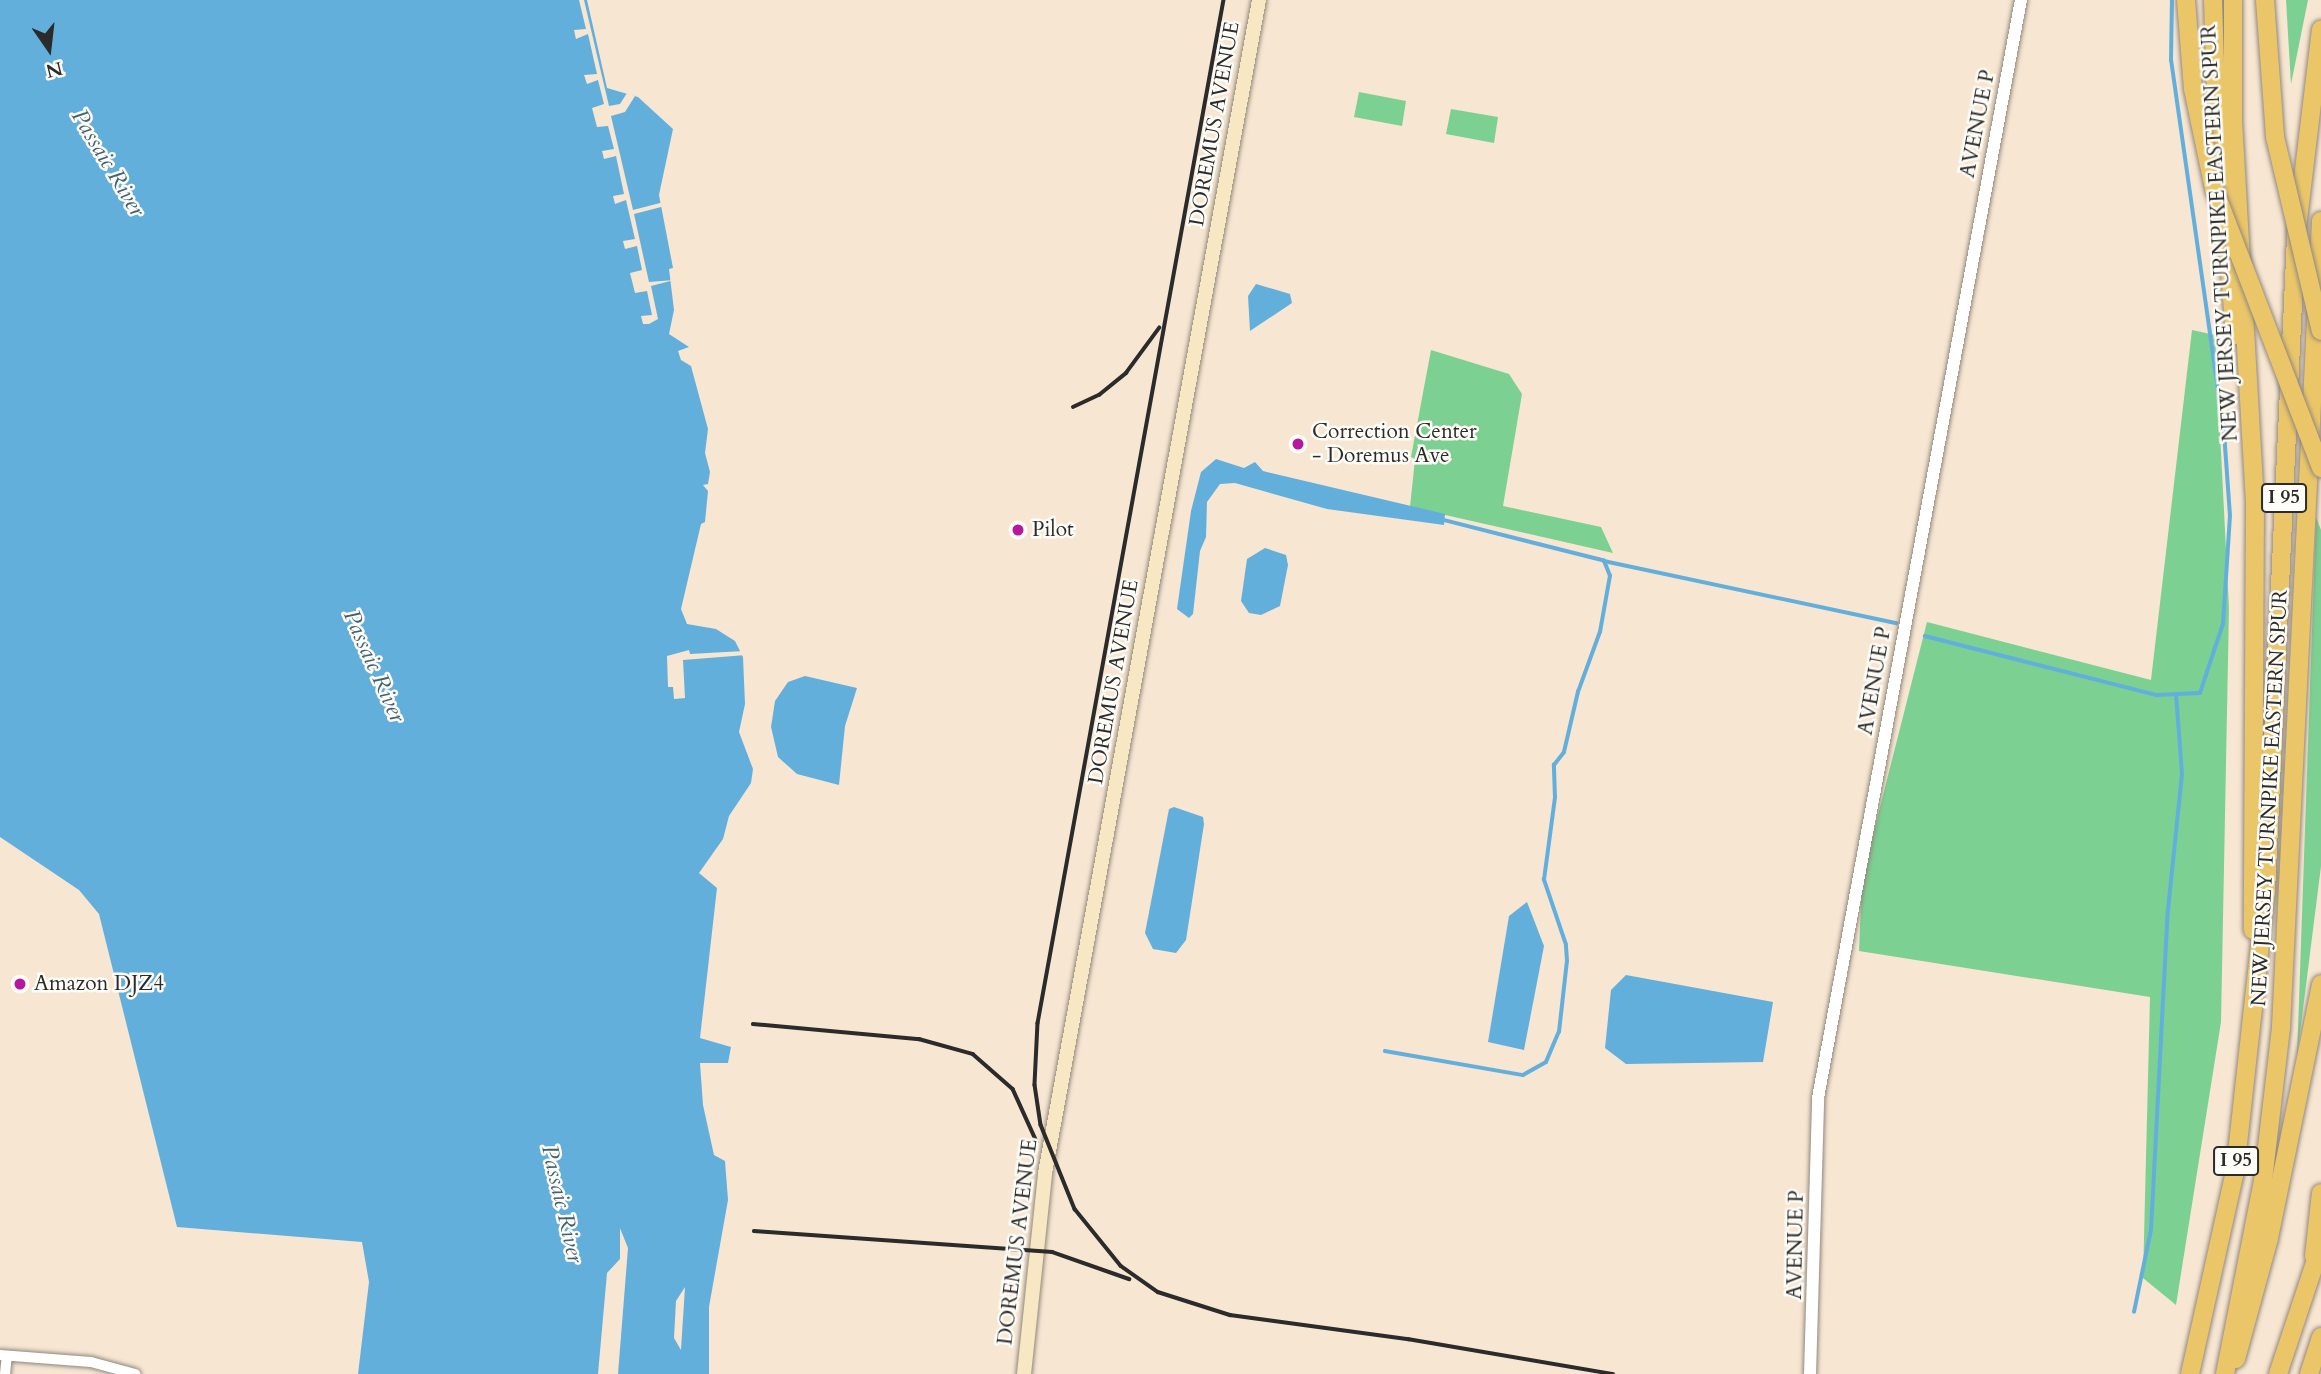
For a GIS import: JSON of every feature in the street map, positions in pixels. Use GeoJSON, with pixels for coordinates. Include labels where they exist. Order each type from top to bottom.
{"type":"FeatureCollection","features":[{"type":"Feature","properties":{"kind":"highway"},"geometry":{"type":"LineString","coordinates":[[2186,0],[2195,102],[2214,189],[2321,468]]}},
{"type":"Feature","properties":{"kind":"highway"},"geometry":{"type":"LineString","coordinates":[[2213,0],[2216,95],[2236,345],[2252,425]]}},
{"type":"Feature","properties":{"kind":"highway","name":"NEW JERSEY TURNPIKE EASTERN SPUR"},"geometry":{"type":"LineString","coordinates":[[2233,0],[2233,121],[2252,425],[2257,606],[2250,889],[2256,968]]}},
{"type":"Feature","properties":{"kind":"highway"},"geometry":{"type":"LineString","coordinates":[[2265,0],[2275,137],[2321,331]]}},
{"type":"Feature","properties":{"kind":"highway","name":"NEW JERSEY TURNPIKE EASTERN SPUR"},"geometry":{"type":"LineString","coordinates":[[2190,1374],[2235,1171],[2266,892],[2296,236],[2321,30]]}},
{"type":"Feature","properties":{"kind":"highway","name":"NEW JERSEY TURNPIKE EASTERN SPUR"},"geometry":{"type":"LineString","coordinates":[[2235,1347],[2265,1168],[2283,1001],[2321,221]]}},
{"type":"Feature","properties":{"kind":"highway","name":"NEW JERSEY TURNPIKE EASTERN SPUR"},"geometry":{"type":"LineString","coordinates":[[2227,1374],[2275,1213],[2321,984]]}},
{"type":"Feature","properties":{"kind":"highway"},"geometry":{"type":"LineString","coordinates":[[2311,1275],[2321,1193]]}},
{"type":"Feature","properties":{"kind":"highway"},"geometry":{"type":"LineString","coordinates":[[2278,1374],[2321,1245]]}},
{"type":"Feature","properties":{"kind":"highway"},"geometry":{"type":"LineString","coordinates":[[2309,1374],[2321,1337]]}},
{"type":"Feature","properties":{"kind":"main road","name":"DOREMUS AVENUE"},"geometry":{"type":"LineString","coordinates":[[1024,1374],[1045,1173],[1259,0]]}},
{"type":"Feature","properties":{"kind":"street","name":"AVENUE P"},"geometry":{"type":"LineString","coordinates":[[1810,1374],[1818,1098],[2021,0]]}},
{"type":"Feature","properties":{"kind":"street"},"geometry":{"type":"LineString","coordinates":[[5,1374],[4,1356],[91,1362],[135,1374]]}},
{"type":"Feature","properties":{"kind":"green space"},"geometry":{"type":"Polygon","coordinates":[[[2286,0],[2308,0],[2291,84],[2286,0]]]}},
{"type":"Feature","properties":{"kind":"green space"},"geometry":{"type":"Polygon","coordinates":[[[1359,92],[1406,101],[1402,126],[1354,117],[1359,92]]]}},
{"type":"Feature","properties":{"kind":"green space"},"geometry":{"type":"Polygon","coordinates":[[[1451,109],[1498,117],[1494,143],[1446,134],[1451,109]]]}},
{"type":"Feature","properties":{"kind":"green space"},"geometry":{"type":"Polygon","coordinates":[[[2192,330],[2215,335],[2229,608],[2221,1022],[2176,1305],[2143,1278],[2150,997],[1859,951],[1862,878],[1927,622],[2151,680],[2192,330]]]}},
{"type":"Feature","properties":{"kind":"green space"},"geometry":{"type":"Polygon","coordinates":[[[1431,350],[1509,374],[1522,394],[1503,506],[1601,527],[1613,553],[1410,507],[1415,459],[1411,457],[1431,350]]]}},
{"type":"Feature","properties":{"kind":"green space"},"geometry":{"type":"Polygon","coordinates":[[[2316,517],[2321,530],[2321,866],[2297,1057],[2316,517]]]}},
{"type":"Feature","properties":{"kind":"water","name":"Passaic River"},"geometry":{"type":"Polygon","coordinates":[[[0,0],[587,0],[607,88],[638,97],[673,129],[659,195],[673,268],[669,269],[674,310],[669,334],[689,347],[678,351],[681,360],[691,366],[708,429],[705,453],[710,472],[708,484],[703,485],[708,491],[705,522],[701,524],[681,609],[687,624],[716,629],[735,641],[743,657],[745,704],[739,732],[753,769],[751,783],[729,816],[723,839],[699,873],[717,888],[700,1038],[731,1047],[728,1063],[700,1063],[703,1105],[714,1155],[725,1161],[728,1200],[709,1307],[709,1374],[358,1374],[369,1282],[362,1242],[177,1227],[99,914],[79,890],[0,837],[0,0]]]}},
{"type":"Feature","properties":{"kind":"water"},"geometry":{"type":"Polygon","coordinates":[[[1256,284],[1290,294],[1292,303],[1250,331],[1248,296],[1256,284]]]}},
{"type":"Feature","properties":{"kind":"water"},"geometry":{"type":"Polygon","coordinates":[[[1216,459],[1244,468],[1255,462],[1263,471],[1445,514],[1444,525],[1327,509],[1235,483],[1220,484],[1207,502],[1206,537],[1200,551],[1193,614],[1189,618],[1177,609],[1191,511],[1201,472],[1216,459]]]}},
{"type":"Feature","properties":{"kind":"water"},"geometry":{"type":"Polygon","coordinates":[[[1265,548],[1286,555],[1288,565],[1280,606],[1261,615],[1249,613],[1241,601],[1247,559],[1265,548]]]}},
{"type":"Feature","properties":{"kind":"water"},"geometry":{"type":"Polygon","coordinates":[[[805,676],[857,688],[845,726],[839,785],[797,774],[778,757],[771,727],[775,701],[788,682],[805,676]]]}},
{"type":"Feature","properties":{"kind":"water"},"geometry":{"type":"Polygon","coordinates":[[[1174,807],[1203,817],[1204,824],[1186,940],[1176,953],[1153,949],[1145,933],[1169,809],[1174,807]]]}},
{"type":"Feature","properties":{"kind":"water"},"geometry":{"type":"Polygon","coordinates":[[[1527,902],[1544,946],[1524,1050],[1488,1042],[1509,916],[1527,902]]]}},
{"type":"Feature","properties":{"kind":"water"},"geometry":{"type":"Polygon","coordinates":[[[1626,975],[1773,1002],[1763,1062],[1626,1064],[1605,1048],[1611,990],[1626,975]]]}},
{"type":"Feature","properties":{"kind":"pier"},"geometry":{"type":"Polygon","coordinates":[[[579,0],[584,0],[609,106],[620,104],[627,93],[635,96],[625,112],[611,116],[633,210],[664,202],[665,206],[634,214],[649,282],[674,280],[651,286],[658,319],[649,324],[643,324],[641,316],[652,315],[647,291],[635,293],[630,273],[642,270],[637,246],[625,249],[623,241],[635,239],[626,200],[615,204],[613,196],[624,194],[616,156],[604,159],[602,151],[614,149],[608,126],[597,127],[592,108],[604,104],[598,80],[587,84],[584,75],[597,74],[588,34],[576,39],[574,30],[586,29],[579,0]]]}},
{"type":"Feature","properties":{"kind":"pier"},"geometry":{"type":"Polygon","coordinates":[[[689,650],[690,654],[744,651],[746,655],[683,660],[685,698],[674,699],[673,687],[668,687],[667,656],[689,650]]]}},
{"type":"Feature","properties":{"kind":"pier"},"geometry":{"type":"Polygon","coordinates":[[[620,1228],[628,1248],[618,1374],[598,1374],[607,1273],[620,1259],[620,1228]]]}},
{"type":"Feature","properties":{"kind":"pier"},"geometry":{"type":"Polygon","coordinates":[[[685,1287],[681,1350],[674,1338],[676,1301],[685,1287]]]}},
{"type":"Feature","properties":{"kind":"waterway"},"geometry":{"type":"LineString","coordinates":[[1925,636],[2156,695],[2200,693],[2223,624],[2230,516],[2224,432],[2171,61],[2172,0]]}},
{"type":"Feature","properties":{"kind":"waterway"},"geometry":{"type":"LineString","coordinates":[[1385,1051],[1523,1075],[1546,1062],[1559,1032],[1567,961],[1566,945],[1544,880],[1555,798],[1554,765],[1564,752],[1578,692],[1600,632],[1610,576],[1604,561],[1442,520]]}},
{"type":"Feature","properties":{"kind":"waterway"},"geometry":{"type":"LineString","coordinates":[[1604,561],[1896,623]]}},
{"type":"Feature","properties":{"kind":"waterway"},"geometry":{"type":"LineString","coordinates":[[2134,1312],[2151,1230],[2168,910],[2182,774],[2176,695]]}},
{"type":"Feature","properties":{"kind":"railway"},"geometry":{"type":"LineString","coordinates":[[1224,0],[1038,1023],[1035,1085],[1041,1125],[1075,1209],[1121,1266],[1158,1292],[1230,1315],[1408,1339],[1613,1374]]}},
{"type":"Feature","properties":{"kind":"railway"},"geometry":{"type":"LineString","coordinates":[[1073,407],[1099,395],[1126,373],[1159,328]]}},
{"type":"Feature","properties":{"kind":"railway"},"geometry":{"type":"LineString","coordinates":[[753,1024],[919,1039],[973,1054],[1013,1089],[1037,1142]]}},
{"type":"Feature","properties":{"kind":"railway"},"geometry":{"type":"LineString","coordinates":[[754,1231],[1052,1252],[1129,1279]]}},
{"type":"Feature","properties":{"kind":"place","name":"Correction Center - Doremus Ave"},"geometry":{"type":"Point","coordinates":[1298,444]}},
{"type":"Feature","properties":{"kind":"place","name":"Pilot"},"geometry":{"type":"Point","coordinates":[1018,530]}},
{"type":"Feature","properties":{"kind":"place","name":"Amazon DJZ4"},"geometry":{"type":"Point","coordinates":[20,984]}}]}
